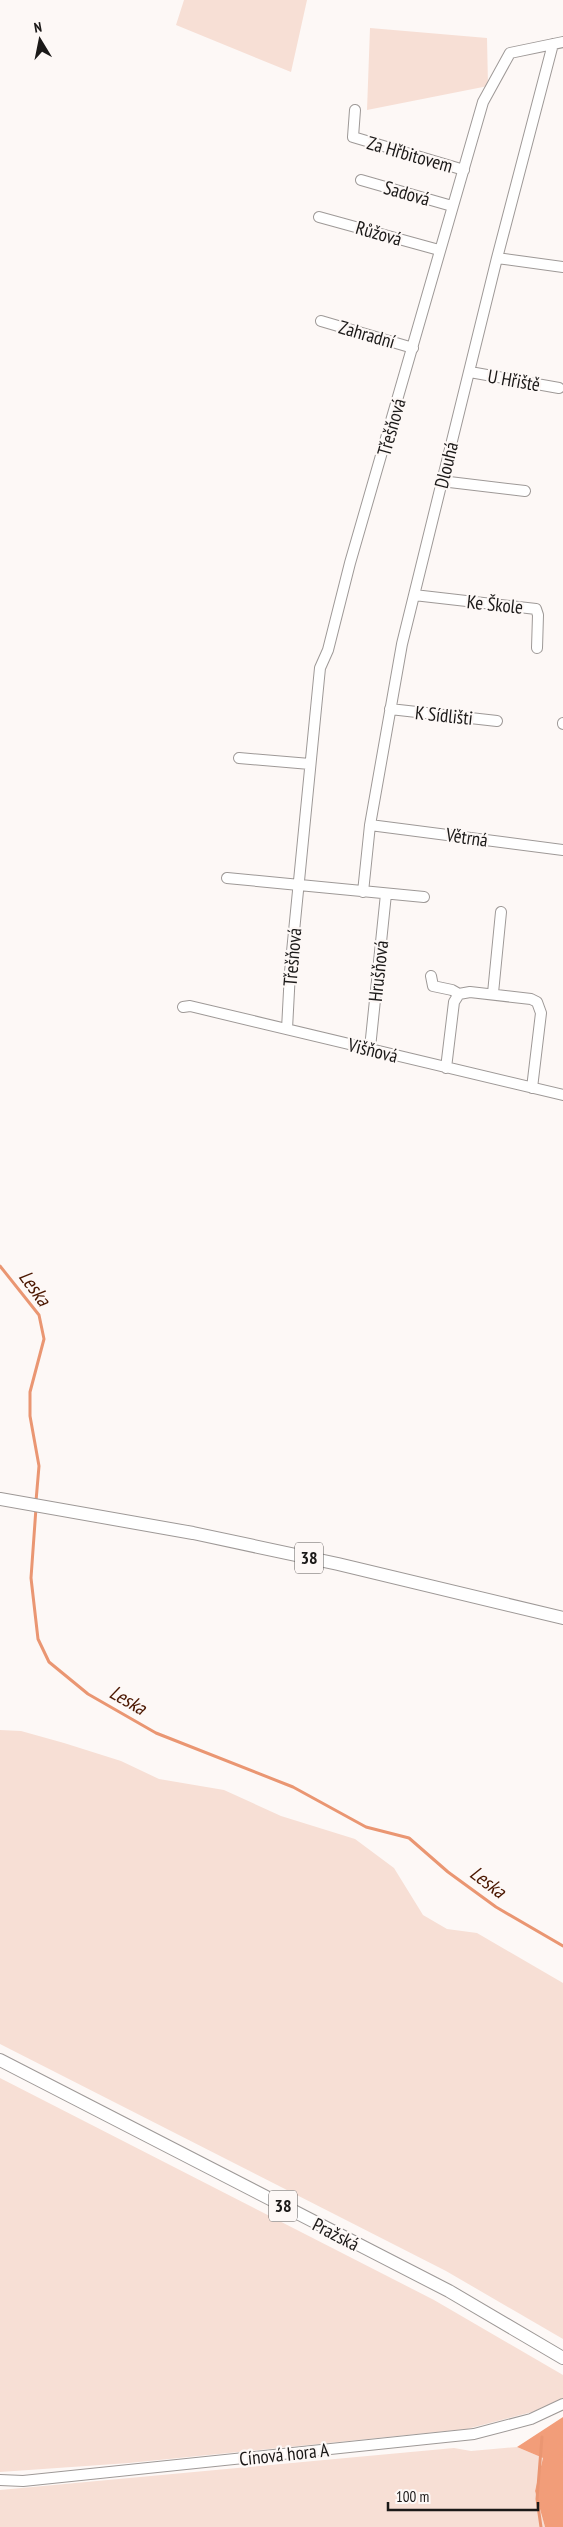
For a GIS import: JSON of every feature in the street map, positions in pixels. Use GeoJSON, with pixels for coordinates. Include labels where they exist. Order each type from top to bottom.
{"type":"FeatureCollection","features":[{"type":"Feature","properties":{"kind":"main road","name":"38"},"geometry":{"type":"LineString","coordinates":[[3,1499],[193,1533],[328,1562],[563,1618]]}},
{"type":"Feature","properties":{"kind":"main road","name":"Pražská"},"geometry":{"type":"LineString","coordinates":[[0,2060],[449,2291],[563,2358]]}},
{"type":"Feature","properties":{"kind":"street","name":"Třešňová"},"geometry":{"type":"LineString","coordinates":[[287,1029],[290,972],[320,668],[328,650],[350,563],[413,348],[439,250],[486,93],[510,53],[558,43]]}},
{"type":"Feature","properties":{"kind":"street","name":"Dlouhá"},"geometry":{"type":"LineString","coordinates":[[363,892],[370,825],[402,644],[497,258],[558,43]]}},
{"type":"Feature","properties":{"kind":"street","name":"Za Hřbitovem"},"geometry":{"type":"LineString","coordinates":[[355,110],[353,137],[464,170]]}},
{"type":"Feature","properties":{"kind":"street","name":"Sadová"},"geometry":{"type":"LineString","coordinates":[[361,180],[452,206]]}},
{"type":"Feature","properties":{"kind":"street","name":"Růžová"},"geometry":{"type":"LineString","coordinates":[[319,217],[439,250]]}},
{"type":"Feature","properties":{"kind":"street"},"geometry":{"type":"LineString","coordinates":[[497,258],[563,267]]}},
{"type":"Feature","properties":{"kind":"street","name":"Zahradní"},"geometry":{"type":"LineString","coordinates":[[321,321],[413,348]]}},
{"type":"Feature","properties":{"kind":"street","name":"U Hřiště"},"geometry":{"type":"LineString","coordinates":[[470,372],[559,388]]}},
{"type":"Feature","properties":{"kind":"street"},"geometry":{"type":"LineString","coordinates":[[442,481],[525,491]]}},
{"type":"Feature","properties":{"kind":"street","name":"Ke Škole"},"geometry":{"type":"LineString","coordinates":[[414,595],[536,609],[538,615],[537,648]]}},
{"type":"Feature","properties":{"kind":"street","name":"K Sídlišti"},"geometry":{"type":"LineString","coordinates":[[390,709],[497,721]]}},
{"type":"Feature","properties":{"kind":"street"},"geometry":{"type":"LineString","coordinates":[[239,758],[310,764]]}},
{"type":"Feature","properties":{"kind":"street","name":"Větrná"},"geometry":{"type":"LineString","coordinates":[[370,825],[563,850]]}},
{"type":"Feature","properties":{"kind":"street"},"geometry":{"type":"LineString","coordinates":[[227,878],[424,897]]}},
{"type":"Feature","properties":{"kind":"street","name":"Hrušňová"},"geometry":{"type":"LineString","coordinates":[[370,1048],[386,894]]}},
{"type":"Feature","properties":{"kind":"street"},"geometry":{"type":"LineString","coordinates":[[493,993],[501,912]]}},
{"type":"Feature","properties":{"kind":"street"},"geometry":{"type":"LineString","coordinates":[[431,976],[433,986],[452,990],[458,994],[470,992],[493,993],[531,999],[540,1008],[532,1088]]}},
{"type":"Feature","properties":{"kind":"street"},"geometry":{"type":"LineString","coordinates":[[446,1068],[454,1002],[458,994]]}},
{"type":"Feature","properties":{"kind":"street","name":"Višňová"},"geometry":{"type":"LineString","coordinates":[[182,1007],[190,1006],[563,1095]]}},
{"type":"Feature","properties":{"kind":"street","name":"Cínová hora A"},"geometry":{"type":"LineString","coordinates":[[0,2480],[23,2481],[474,2434],[531,2419],[563,2404]]}},
{"type":"Feature","properties":{"kind":"shaded area"},"geometry":{"type":"Polygon","coordinates":[[[184,0],[307,0],[291,72],[176,25],[184,0]]]}},
{"type":"Feature","properties":{"kind":"shaded area"},"geometry":{"type":"Polygon","coordinates":[[[370,28],[487,38],[488,86],[367,110],[370,28]]]}},
{"type":"Feature","properties":{"kind":"shaded area"},"geometry":{"type":"Polygon","coordinates":[[[0,1730],[21,1731],[64,1743],[121,1761],[159,1779],[224,1790],[281,1816],[355,1839],[394,1868],[423,1915],[447,1929],[477,1933],[563,1983],[563,2339],[446,2271],[0,2044],[0,1730]]]}},
{"type":"Feature","properties":{"kind":"shaded area"},"geometry":{"type":"Polygon","coordinates":[[[0,2078],[434,2300],[563,2375],[563,2398],[532,2412],[467,2429],[129,2463],[0,2472],[0,2078]]]}},
{"type":"Feature","properties":{"kind":"shaded area"},"geometry":{"type":"Polygon","coordinates":[[[563,2417],[563,2527],[545,2527],[535,2491],[543,2458],[517,2447],[563,2417]]]}},
{"type":"Feature","properties":{"kind":"shaded area"},"geometry":{"type":"Polygon","coordinates":[[[517,2447],[543,2458],[535,2491],[545,2527],[0,2527],[0,2490],[454,2448],[471,2451],[517,2447]]]}},
{"type":"Feature","properties":{"kind":"waterway","name":"Leska"},"geometry":{"type":"LineString","coordinates":[[0,1266],[39,1315],[44,1339],[30,1392],[30,1416],[39,1466],[36,1501]]}},
{"type":"Feature","properties":{"kind":"waterway","name":"Leska"},"geometry":{"type":"LineString","coordinates":[[36,1508],[31,1578],[38,1639],[49,1662],[88,1694],[156,1733],[293,1787],[366,1827],[409,1838],[448,1872],[496,1907],[563,1946]]}},
{"type":"Feature","properties":{"kind":"waterway"},"geometry":{"type":"LineString","coordinates":[[541,2527],[537,2499],[542,2437]]}}]}
